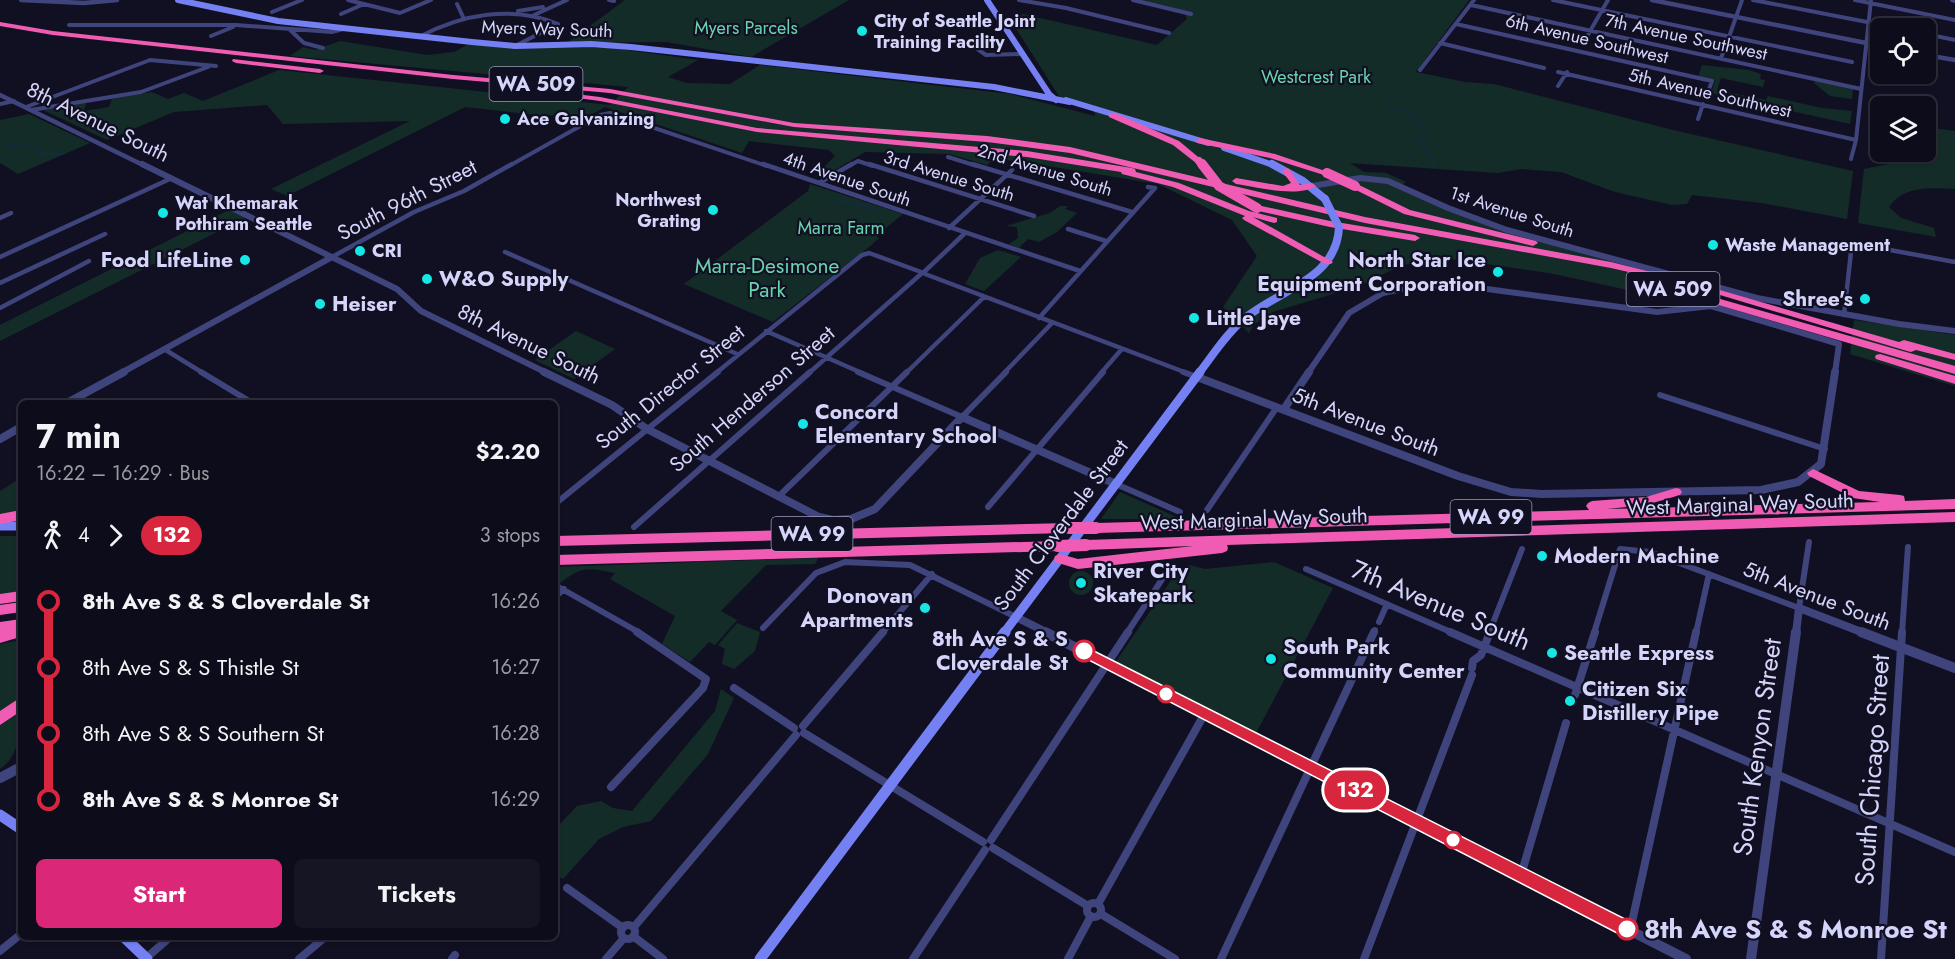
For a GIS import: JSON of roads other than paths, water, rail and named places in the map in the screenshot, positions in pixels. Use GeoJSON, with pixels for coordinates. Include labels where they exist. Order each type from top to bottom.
{"type":"FeatureCollection","features":[{"type":"Feature","properties":{"kind":"highway","name":"WA 509"},"geometry":{"type":"LineString","coordinates":[[0,24],[53,33],[429,75],[610,91],[795,125],[987,139],[1070,150],[1374,222],[1593,262],[1687,284],[1851,330],[1955,363]]}},
{"type":"Feature","properties":{"kind":"highway","name":"WA 509"},"geometry":{"type":"LineString","coordinates":[[0,32],[283,67],[580,96],[757,130],[1027,154],[1104,166],[1181,181],[1451,244],[1559,262],[1645,281],[1955,370]]}},
{"type":"Feature","properties":{"kind":"highway"},"geometry":{"type":"LineString","coordinates":[[1112,115],[1176,143],[1199,161],[1219,186],[1257,208],[1336,228]]}},
{"type":"Feature","properties":{"kind":"highway"},"geometry":{"type":"LineString","coordinates":[[1200,141],[1272,156],[1327,173],[1391,206],[1423,217],[1687,284]]}},
{"type":"Feature","properties":{"kind":"highway"},"geometry":{"type":"LineString","coordinates":[[1070,150],[1118,156],[1281,189],[1312,186]]}},
{"type":"Feature","properties":{"kind":"highway"},"geometry":{"type":"LineString","coordinates":[[1104,166],[1176,185],[1263,218],[1451,244]]}},
{"type":"Feature","properties":{"kind":"highway"},"geometry":{"type":"LineString","coordinates":[[1281,189],[1296,184],[1286,171]]}},
{"type":"Feature","properties":{"kind":"highway"},"geometry":{"type":"LineString","coordinates":[[1212,199],[1328,262]]}},
{"type":"Feature","properties":{"kind":"highway"},"geometry":{"type":"LineString","coordinates":[[1851,330],[1955,357]]}},
{"type":"Feature","properties":{"kind":"highway"},"geometry":{"type":"LineString","coordinates":[[1859,343],[1955,378]]}},
{"type":"Feature","properties":{"kind":"highway"},"geometry":{"type":"LineString","coordinates":[[1839,344],[1955,378]]}},
{"type":"Feature","properties":{"kind":"highway"},"geometry":{"type":"LineString","coordinates":[[1813,473],[1842,490],[1864,497],[1955,502]]}},
{"type":"Feature","properties":{"kind":"highway"},"geometry":{"type":"LineString","coordinates":[[1438,518],[1615,505],[1646,501],[1676,492]]}},
{"type":"Feature","properties":{"kind":"highway","name":"West Marginal Way South"},"geometry":{"type":"LineString","coordinates":[[558,542],[1955,502]]}},
{"type":"Feature","properties":{"kind":"highway"},"geometry":{"type":"LineString","coordinates":[[2,524],[18,516]]}},
{"type":"Feature","properties":{"kind":"highway","name":"West Marginal Way South"},"geometry":{"type":"LineString","coordinates":[[558,560],[1059,552],[1086,545],[1955,517]]}},
{"type":"Feature","properties":{"kind":"highway"},"geometry":{"type":"LineString","coordinates":[[1059,552],[1078,564],[1313,539]]}},
{"type":"Feature","properties":{"kind":"highway"},"geometry":{"type":"LineString","coordinates":[[0,599],[18,596]]}},
{"type":"Feature","properties":{"kind":"highway"},"geometry":{"type":"LineString","coordinates":[[0,610],[18,608]]}},
{"type":"Feature","properties":{"kind":"highway"},"geometry":{"type":"LineString","coordinates":[[0,628],[18,630]]}},
{"type":"Feature","properties":{"kind":"highway"},"geometry":{"type":"LineString","coordinates":[[0,636],[18,630]]}},
{"type":"Feature","properties":{"kind":"highway"},"geometry":{"type":"LineString","coordinates":[[0,719],[18,705]]}},
{"type":"Feature","properties":{"kind":"main road","name":"Myers Way South"},"geometry":{"type":"LineString","coordinates":[[178,0],[278,21],[343,29],[515,46],[609,45],[917,77],[1027,91],[1066,102]]}},
{"type":"Feature","properties":{"kind":"main road"},"geometry":{"type":"LineString","coordinates":[[987,0],[1042,80],[1048,94]]}},
{"type":"Feature","properties":{"kind":"main road"},"geometry":{"type":"LineString","coordinates":[[1018,46],[1027,53],[1028,61]]}},
{"type":"Feature","properties":{"kind":"main road"},"geometry":{"type":"LineString","coordinates":[[1027,91],[1042,80]]}},
{"type":"Feature","properties":{"kind":"main road"},"geometry":{"type":"LineString","coordinates":[[1027,91],[1048,94],[1066,102],[1254,157],[1312,186]]}},
{"type":"Feature","properties":{"kind":"main road","name":"South Cloverdale Street"},"geometry":{"type":"LineString","coordinates":[[1274,299],[1285,297],[1325,273],[1336,260],[1344,241],[1336,228],[1325,199],[1312,186]]}},
{"type":"Feature","properties":{"kind":"main road","name":"South Cloverdale Street"},"geometry":{"type":"LineString","coordinates":[[760,959],[1016,617],[1059,552],[1116,484],[1235,327],[1251,313],[1314,275],[1328,262],[1336,248],[1336,228]]}},
{"type":"Feature","properties":{"kind":"main road"},"geometry":{"type":"LineString","coordinates":[[2,524],[18,525]]}},
{"type":"Feature","properties":{"kind":"main road"},"geometry":{"type":"LineString","coordinates":[[0,815],[18,827]]}},
{"type":"Feature","properties":{"kind":"main road"},"geometry":{"type":"LineString","coordinates":[[127,940],[146,959]]}},
{"type":"Feature","properties":{"kind":"street"},"geometry":{"type":"LineString","coordinates":[[21,0],[84,3],[117,0]]}},
{"type":"Feature","properties":{"kind":"street"},"geometry":{"type":"LineString","coordinates":[[198,5],[209,0]]}},
{"type":"Feature","properties":{"kind":"street"},"geometry":{"type":"LineString","coordinates":[[272,12],[302,0]]}},
{"type":"Feature","properties":{"kind":"street"},"geometry":{"type":"LineString","coordinates":[[348,0],[402,12],[431,0]]}},
{"type":"Feature","properties":{"kind":"street"},"geometry":{"type":"LineString","coordinates":[[530,16],[559,0]]}},
{"type":"Feature","properties":{"kind":"street"},"geometry":{"type":"LineString","coordinates":[[530,16],[567,0]]}},
{"type":"Feature","properties":{"kind":"street"},"geometry":{"type":"LineString","coordinates":[[1019,0],[1078,11],[1168,33]]}},
{"type":"Feature","properties":{"kind":"street"},"geometry":{"type":"LineString","coordinates":[[1133,0],[1191,14]]}},
{"type":"Feature","properties":{"kind":"street"},"geometry":{"type":"LineString","coordinates":[[1420,70],[1474,0]]}},
{"type":"Feature","properties":{"kind":"street"},"geometry":{"type":"LineString","coordinates":[[1553,0],[1852,62]]}},
{"type":"Feature","properties":{"kind":"street"},"geometry":{"type":"LineString","coordinates":[[1586,38],[1608,0]]}},
{"type":"Feature","properties":{"kind":"street"},"geometry":{"type":"LineString","coordinates":[[1652,0],[1870,44]]}},
{"type":"Feature","properties":{"kind":"street"},"geometry":{"type":"LineString","coordinates":[[1729,37],[1742,0]]}},
{"type":"Feature","properties":{"kind":"street"},"geometry":{"type":"LineString","coordinates":[[1753,0],[1869,22]]}},
{"type":"Feature","properties":{"kind":"street"},"geometry":{"type":"LineString","coordinates":[[1855,0],[1955,20]]}},
{"type":"Feature","properties":{"kind":"street"},"geometry":{"type":"LineString","coordinates":[[1851,159],[1856,140],[1871,2]]}},
{"type":"Feature","properties":{"kind":"street"},"geometry":{"type":"LineString","coordinates":[[341,14],[364,4]]}},
{"type":"Feature","properties":{"kind":"street"},"geometry":{"type":"LineString","coordinates":[[457,4],[464,19]]}},
{"type":"Feature","properties":{"kind":"street","name":"7th Avenue Southwest"},"geometry":{"type":"LineString","coordinates":[[1471,4],[1861,89]]}},
{"type":"Feature","properties":{"kind":"street"},"geometry":{"type":"LineString","coordinates":[[419,37],[440,24],[543,7]]}},
{"type":"Feature","properties":{"kind":"street"},"geometry":{"type":"LineString","coordinates":[[514,11],[558,24],[515,46]]}},
{"type":"Feature","properties":{"kind":"street","name":"6th Avenue Southwest"},"geometry":{"type":"LineString","coordinates":[[1456,24],[1712,81],[1708,92]]}},
{"type":"Feature","properties":{"kind":"street"},"geometry":{"type":"LineString","coordinates":[[69,25],[236,25],[332,32],[343,29]]}},
{"type":"Feature","properties":{"kind":"street"},"geometry":{"type":"LineString","coordinates":[[211,36],[236,25]]}},
{"type":"Feature","properties":{"kind":"street"},"geometry":{"type":"LineString","coordinates":[[289,29],[304,43],[323,48]]}},
{"type":"Feature","properties":{"kind":"street"},"geometry":{"type":"LineString","coordinates":[[1936,36],[1955,40]]}},
{"type":"Feature","properties":{"kind":"street"},"geometry":{"type":"LineString","coordinates":[[966,40],[986,55],[1022,54]]}},
{"type":"Feature","properties":{"kind":"street"},"geometry":{"type":"LineString","coordinates":[[1440,43],[1544,68]]}},
{"type":"Feature","properties":{"kind":"street"},"geometry":{"type":"LineString","coordinates":[[1721,58],[1725,48]]}},
{"type":"Feature","properties":{"kind":"street"},"geometry":{"type":"LineString","coordinates":[[1936,57],[1955,60]]}},
{"type":"Feature","properties":{"kind":"street"},"geometry":{"type":"LineString","coordinates":[[150,60],[214,66],[141,92],[29,109],[150,60]]}},
{"type":"Feature","properties":{"kind":"street","name":"5th Avenue Southwest"},"geometry":{"type":"LineString","coordinates":[[1558,72],[1856,140]]}},
{"type":"Feature","properties":{"kind":"street"},"geometry":{"type":"LineString","coordinates":[[1558,86],[1566,72]]}},
{"type":"Feature","properties":{"kind":"street","name":"8th Avenue South"},"geometry":{"type":"LineString","coordinates":[[0,95],[401,292],[421,311],[612,405],[646,429],[819,517],[833,520],[851,519],[869,513],[880,505],[962,417]]}},
{"type":"Feature","properties":{"kind":"street"},"geometry":{"type":"LineString","coordinates":[[0,104],[14,101]]}},
{"type":"Feature","properties":{"kind":"street"},"geometry":{"type":"LineString","coordinates":[[1698,119],[1703,104]]}},
{"type":"Feature","properties":{"kind":"street","name":"4th Avenue South"},"geometry":{"type":"LineString","coordinates":[[606,113],[616,114],[964,234],[1080,271]]}},
{"type":"Feature","properties":{"kind":"street","name":"South 96th Street"},"geometry":{"type":"LineString","coordinates":[[72,400],[414,212],[464,191],[606,113]]}},
{"type":"Feature","properties":{"kind":"street","name":"2nd Avenue South"},"geometry":{"type":"LineString","coordinates":[[948,157],[1132,212]]}},
{"type":"Feature","properties":{"kind":"street","name":"3rd Avenue South"},"geometry":{"type":"LineString","coordinates":[[819,183],[856,161],[1034,216]]}},
{"type":"Feature","properties":{"kind":"street"},"geometry":{"type":"LineString","coordinates":[[949,228],[1012,170]]}},
{"type":"Feature","properties":{"kind":"street"},"geometry":{"type":"LineString","coordinates":[[0,257],[172,178]]}},
{"type":"Feature","properties":{"kind":"street","name":"1st Avenue South"},"geometry":{"type":"LineString","coordinates":[[1312,186],[1360,178],[1388,181],[1467,216],[1521,234],[1771,302],[1955,331]]}},
{"type":"Feature","properties":{"kind":"street"},"geometry":{"type":"LineString","coordinates":[[1039,318],[1153,190]]}},
{"type":"Feature","properties":{"kind":"street"},"geometry":{"type":"LineString","coordinates":[[0,218],[11,213]]}},
{"type":"Feature","properties":{"kind":"street"},"geometry":{"type":"LineString","coordinates":[[1068,229],[1106,241]]}},
{"type":"Feature","properties":{"kind":"street"},"geometry":{"type":"LineString","coordinates":[[0,283],[105,234]]}},
{"type":"Feature","properties":{"kind":"street","name":"South Henderson Street"},"geometry":{"type":"LineString","coordinates":[[634,527],[923,273],[964,234]]}},
{"type":"Feature","properties":{"kind":"street"},"geometry":{"type":"LineString","coordinates":[[1844,315],[1851,243],[1955,262]]}},
{"type":"Feature","properties":{"kind":"street"},"geometry":{"type":"LineString","coordinates":[[505,252],[737,354]]}},
{"type":"Feature","properties":{"kind":"street","name":"5th Avenue South"},"geometry":{"type":"LineString","coordinates":[[865,253],[1458,476],[1511,492],[1542,494],[1761,490],[1791,484],[1813,473]]}},
{"type":"Feature","properties":{"kind":"street","name":"South Director Street"},"geometry":{"type":"LineString","coordinates":[[558,502],[737,354],[865,253]]}},
{"type":"Feature","properties":{"kind":"street"},"geometry":{"type":"LineString","coordinates":[[0,308],[89,261]]}},
{"type":"Feature","properties":{"kind":"street"},"geometry":{"type":"LineString","coordinates":[[1207,510],[1342,321],[1360,304],[1383,293],[1403,288],[1457,285],[1658,312],[1711,306],[1839,344],[1825,449],[1821,464],[1813,473]]}},
{"type":"Feature","properties":{"kind":"street"},"geometry":{"type":"LineString","coordinates":[[778,496],[984,297]]}},
{"type":"Feature","properties":{"kind":"street"},"geometry":{"type":"LineString","coordinates":[[962,417],[1052,323]]}},
{"type":"Feature","properties":{"kind":"street"},"geometry":{"type":"LineString","coordinates":[[766,331],[1180,512]]}},
{"type":"Feature","properties":{"kind":"street"},"geometry":{"type":"LineString","coordinates":[[164,349],[247,400]]}},
{"type":"Feature","properties":{"kind":"street"},"geometry":{"type":"LineString","coordinates":[[988,507],[1121,350]]}},
{"type":"Feature","properties":{"kind":"street"},"geometry":{"type":"LineString","coordinates":[[1660,395],[1825,449]]}},
{"type":"Feature","properties":{"kind":"street"},"geometry":{"type":"LineString","coordinates":[[0,439],[18,429]]}},
{"type":"Feature","properties":{"kind":"street","name":"South Kenyon Street"},"geometry":{"type":"LineString","coordinates":[[1751,959],[1809,542]]}},
{"type":"Feature","properties":{"kind":"street","name":"South Chicago Street"},"geometry":{"type":"LineString","coordinates":[[1881,959],[1908,547]]}},
{"type":"Feature","properties":{"kind":"street","name":"5th Avenue South"},"geometry":{"type":"LineString","coordinates":[[1577,686],[1618,552],[1624,548],[1632,548],[1709,574],[1955,668]]}},
{"type":"Feature","properties":{"kind":"street"},"geometry":{"type":"LineString","coordinates":[[1364,959],[1472,671],[1484,646],[1521,549]]}},
{"type":"Feature","properties":{"kind":"street"},"geometry":{"type":"LineString","coordinates":[[763,628],[809,579],[830,566],[845,562],[903,563],[932,574],[1686,959]]}},
{"type":"Feature","properties":{"kind":"street"},"geometry":{"type":"LineString","coordinates":[[913,959],[1170,567]]}},
{"type":"Feature","properties":{"kind":"street","name":"7th Avenue South"},"geometry":{"type":"LineString","coordinates":[[1306,569],[1955,852]]}},
{"type":"Feature","properties":{"kind":"street"},"geometry":{"type":"LineString","coordinates":[[606,959],[932,574]]}},
{"type":"Feature","properties":{"kind":"street"},"geometry":{"type":"LineString","coordinates":[[1630,931],[1673,728],[1709,574]]}},
{"type":"Feature","properties":{"kind":"street"},"geometry":{"type":"LineString","coordinates":[[558,586],[639,632],[706,679],[703,688],[611,787]]}},
{"type":"Feature","properties":{"kind":"street"},"geometry":{"type":"LineString","coordinates":[[558,594],[564,589]]}},
{"type":"Feature","properties":{"kind":"street"},"geometry":{"type":"LineString","coordinates":[[1221,959],[1387,604]]}},
{"type":"Feature","properties":{"kind":"street"},"geometry":{"type":"LineString","coordinates":[[1575,695],[1577,686]]}},
{"type":"Feature","properties":{"kind":"street"},"geometry":{"type":"LineString","coordinates":[[734,688],[756,705],[1088,906]]}},
{"type":"Feature","properties":{"kind":"street"},"geometry":{"type":"LineString","coordinates":[[1098,904],[1205,713]]}},
{"type":"Feature","properties":{"kind":"street"},"geometry":{"type":"LineString","coordinates":[[1521,875],[1566,723]]}},
{"type":"Feature","properties":{"kind":"street"},"geometry":{"type":"LineString","coordinates":[[0,778],[18,768]]}},
{"type":"Feature","properties":{"kind":"street"},"geometry":{"type":"LineString","coordinates":[[567,888],[663,959]]}},
{"type":"Feature","properties":{"kind":"street"},"geometry":{"type":"LineString","coordinates":[[1088,906],[1092,903],[1098,904],[1102,908],[1101,914]]}},
{"type":"Feature","properties":{"kind":"street"},"geometry":{"type":"LineString","coordinates":[[1088,906],[1091,916]]}},
{"type":"Feature","properties":{"kind":"street"},"geometry":{"type":"LineString","coordinates":[[1091,916],[1101,914],[1175,959]]}},
{"type":"Feature","properties":{"kind":"street"},"geometry":{"type":"LineString","coordinates":[[1068,959],[1091,916]]}},
{"type":"Feature","properties":{"kind":"street"},"geometry":{"type":"LineString","coordinates":[[0,951],[18,936]]}},
{"type":"Feature","properties":{"kind":"street"},"geometry":{"type":"LineString","coordinates":[[146,959],[167,940]]}},
{"type":"Feature","properties":{"kind":"street"},"geometry":{"type":"LineString","coordinates":[[299,959],[322,940]]}},
{"type":"Feature","properties":{"kind":"waterway"},"geometry":{"type":"LineString","coordinates":[[1387,105],[1413,115],[1423,124],[1424,136],[1419,142],[1434,158],[1434,166]]}},
{"type":"Feature","properties":{"kind":"waterway"},"geometry":{"type":"LineString","coordinates":[[0,143],[41,149],[41,154],[64,154]]}},
{"type":"Feature","properties":{"kind":"waterway"},"geometry":{"type":"LineString","coordinates":[[834,201],[852,202],[881,212]]}},
{"type":"Feature","properties":{"kind":"place","name":"City of Seattle Joint Training Facility"},"geometry":{"type":"Point","coordinates":[862,31]}},
{"type":"Feature","properties":{"kind":"place","name":"Ace Galvanizing"},"geometry":{"type":"Point","coordinates":[505,119]}},
{"type":"Feature","properties":{"kind":"place","name":"Northwest Grating"},"geometry":{"type":"Point","coordinates":[713,210]}},
{"type":"Feature","properties":{"kind":"place","name":"Wat Khemarak Pothiram Seattle"},"geometry":{"type":"Point","coordinates":[163,213]}},
{"type":"Feature","properties":{"kind":"place","name":"Waste Management"},"geometry":{"type":"Point","coordinates":[1713,245]}},
{"type":"Feature","properties":{"kind":"place","name":"CRI"},"geometry":{"type":"Point","coordinates":[360,251]}},
{"type":"Feature","properties":{"kind":"place","name":"Food LifeLine"},"geometry":{"type":"Point","coordinates":[245,260]}},
{"type":"Feature","properties":{"kind":"place","name":"North Star Ice Equipment Corporation"},"geometry":{"type":"Point","coordinates":[1498,272]}},
{"type":"Feature","properties":{"kind":"place","name":"W&O Supply"},"geometry":{"type":"Point","coordinates":[427,279]}},
{"type":"Feature","properties":{"kind":"place","name":"Shree's"},"geometry":{"type":"Point","coordinates":[1865,299]}},
{"type":"Feature","properties":{"kind":"place","name":"Heiser"},"geometry":{"type":"Point","coordinates":[320,304]}},
{"type":"Feature","properties":{"kind":"place","name":"Little Jaye"},"geometry":{"type":"Point","coordinates":[1194,318]}},
{"type":"Feature","properties":{"kind":"place","name":"Concord Elementary School"},"geometry":{"type":"Point","coordinates":[803,424]}},
{"type":"Feature","properties":{"kind":"place","name":"Modern Machine"},"geometry":{"type":"Point","coordinates":[1542,556]}},
{"type":"Feature","properties":{"kind":"place","name":"River City Skatepark"},"geometry":{"type":"Point","coordinates":[1081,583]}},
{"type":"Feature","properties":{"kind":"place","name":"Donovan Apartments"},"geometry":{"type":"Point","coordinates":[925,608]}},
{"type":"Feature","properties":{"kind":"place","name":"8th Ave S & S Cloverdale St"},"geometry":{"type":"Point","coordinates":[1084,651]}},
{"type":"Feature","properties":{"kind":"place","name":"Seattle Express"},"geometry":{"type":"Point","coordinates":[1552,653]}},
{"type":"Feature","properties":{"kind":"place","name":"South Park Community Center"},"geometry":{"type":"Point","coordinates":[1271,659]}},
{"type":"Feature","properties":{"kind":"place","name":"Citizen Six Distillery Pipe"},"geometry":{"type":"Point","coordinates":[1570,701]}},
{"type":"Feature","properties":{"kind":"place","name":"8th Ave S & S Monroe St"},"geometry":{"type":"Point","coordinates":[1627,929]}},
{"type":"Feature","properties":{"kind":"park label","name":"Myers Parcels"},"geometry":{"type":"Point","coordinates":[746,28]}},
{"type":"Feature","properties":{"kind":"park label","name":"Westcrest Park"},"geometry":{"type":"Point","coordinates":[1316,77]}},
{"type":"Feature","properties":{"kind":"park label","name":"Marra Farm"},"geometry":{"type":"Point","coordinates":[841,228]}},
{"type":"Feature","properties":{"kind":"park label","name":"Marra-Desimone Park"},"geometry":{"type":"Point","coordinates":[767,278]}}]}
